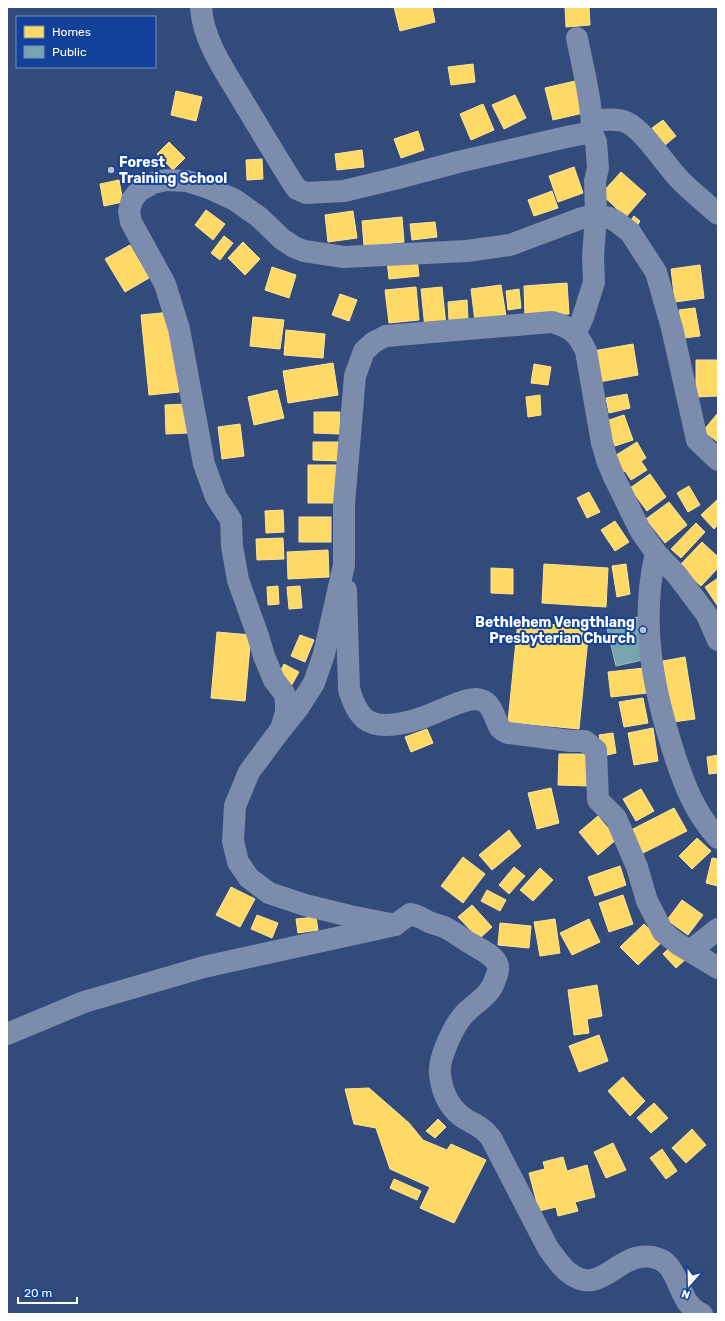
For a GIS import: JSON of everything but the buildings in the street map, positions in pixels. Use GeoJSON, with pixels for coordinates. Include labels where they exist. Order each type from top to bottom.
{"type":"FeatureCollection","features":[{"type":"Feature","properties":{"kind":"street"},"geometry":{"type":"LineString","coordinates":[[201,7],[202,20],[206,34],[229,78],[292,182],[297,189],[306,193],[344,191],[465,160],[588,133],[592,127],[616,120],[626,122],[633,127],[680,180],[718,214]]}},
{"type":"Feature","properties":{"kind":"street"},"geometry":{"type":"LineString","coordinates":[[573,331],[579,326],[583,317],[594,282],[593,257],[596,215],[595,181],[598,168],[596,142],[592,127],[586,80],[577,38]]}},
{"type":"Feature","properties":{"kind":"street"},"geometry":{"type":"LineString","coordinates":[[281,729],[286,712],[284,693],[274,680],[264,656],[238,580],[232,546],[231,520],[216,497],[204,464],[176,317],[165,284],[131,222],[129,211],[132,200],[139,191],[153,183],[166,180],[187,181],[209,188],[235,200],[259,217],[294,247],[304,251],[344,257],[467,251],[510,245],[582,218],[596,215],[610,218],[630,232],[656,272],[672,328],[697,440],[718,460]]}},
{"type":"Feature","properties":{"kind":"street"},"geometry":{"type":"LineString","coordinates":[[718,640],[707,615],[677,575],[656,553],[640,530],[607,460],[602,443],[586,351],[581,340],[573,331],[563,325],[552,322],[386,336],[374,342],[364,351],[355,376],[344,504],[347,670],[349,689],[353,702],[359,713],[374,724],[395,724],[434,714],[467,701],[477,699],[492,707],[501,729],[508,733],[571,741],[585,741],[596,750],[598,800],[616,818],[637,867],[647,901],[663,932],[670,939],[718,968]]}},
{"type":"Feature","properties":{"kind":"street"},"geometry":{"type":"LineString","coordinates":[[656,553],[652,572],[648,612],[650,644],[657,697],[681,778],[698,811],[710,830],[718,838]]}},
{"type":"Feature","properties":{"kind":"street"},"geometry":{"type":"LineString","coordinates":[[344,565],[324,654],[314,683],[298,708],[249,772],[235,806],[233,841],[238,862],[249,878],[269,893],[305,905],[395,925]]}},
{"type":"Feature","properties":{"kind":"street"},"geometry":{"type":"LineString","coordinates":[[7,1034],[84,1002],[204,967],[395,925],[410,914],[443,927],[485,952],[496,961],[498,970],[491,991],[461,1018],[444,1050],[440,1064],[440,1073],[448,1101],[452,1108],[458,1114],[481,1128],[491,1138],[540,1233],[560,1264],[568,1273],[582,1279],[592,1281],[625,1262],[640,1256],[661,1259],[672,1269],[684,1297],[691,1308],[702,1314]]}},
{"type":"Feature","properties":{"kind":"street"},"geometry":{"type":"LineString","coordinates":[[690,951],[718,929]]}},
{"type":"Feature","properties":{"kind":"place","name":"Forest Training School"},"geometry":{"type":"Point","coordinates":[111,170]}},
{"type":"Feature","properties":{"kind":"place","name":"Bethlehem Vengthlang Presbyterian Church"},"geometry":{"type":"Point","coordinates":[643,630]}}]}
